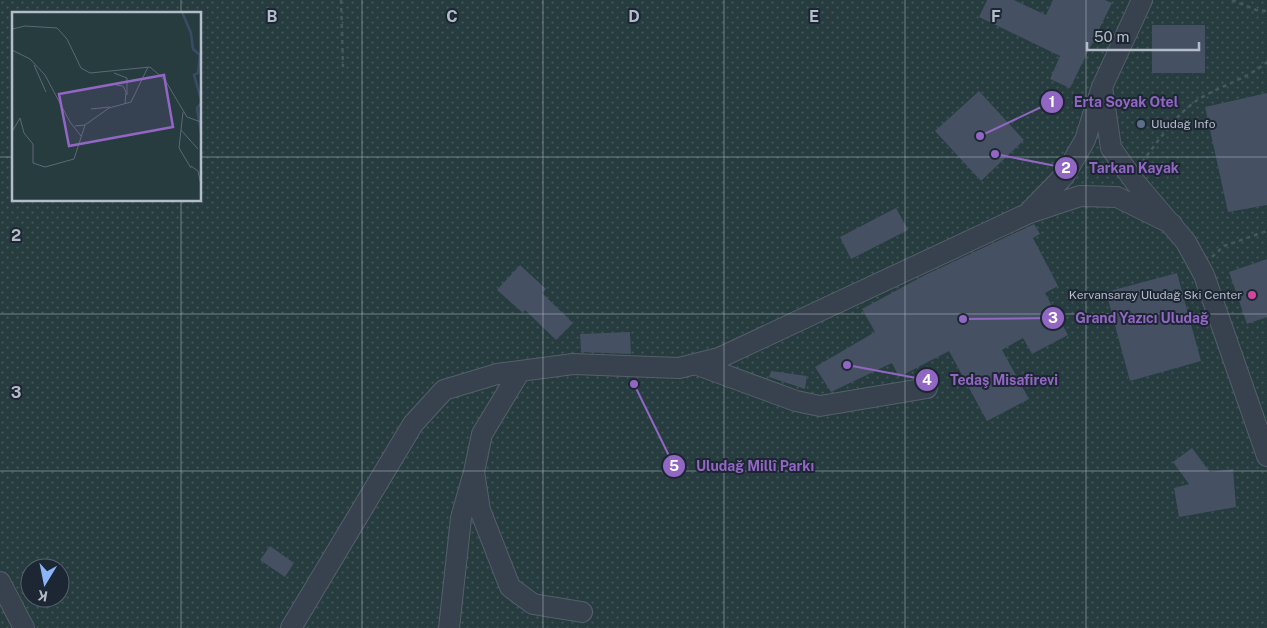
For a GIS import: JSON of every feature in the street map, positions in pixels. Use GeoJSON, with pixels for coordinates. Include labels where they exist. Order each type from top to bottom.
{"type":"FeatureCollection","features":[{"type":"Feature","properties":{"kind":"street"},"geometry":{"type":"LineString","coordinates":[[1029,213],[1064,176],[1085,140],[1102,87],[1142,0]]}},
{"type":"Feature","properties":{"kind":"street"},"geometry":{"type":"LineString","coordinates":[[1102,87],[1111,148],[1131,177],[1186,242],[1200,268],[1267,456]]}},
{"type":"Feature","properties":{"kind":"street"},"geometry":{"type":"LineString","coordinates":[[291,628],[413,424],[444,390],[497,374],[572,364],[679,368],[719,358],[1029,213],[1080,196],[1117,197],[1172,224]]}},
{"type":"Feature","properties":{"kind":"street"},"geometry":{"type":"LineString","coordinates":[[695,364],[796,401],[820,406],[927,388]]}},
{"type":"Feature","properties":{"kind":"street"},"geometry":{"type":"LineString","coordinates":[[449,628],[461,518],[482,434],[520,371]]}},
{"type":"Feature","properties":{"kind":"street"},"geometry":{"type":"LineString","coordinates":[[474,472],[480,510],[510,587],[533,604],[582,612]]}},
{"type":"Feature","properties":{"kind":"street"},"geometry":{"type":"LineString","coordinates":[[0,582],[24,628]]}},
{"type":"Feature","properties":{"kind":"path"},"geometry":{"type":"LineString","coordinates":[[341,0],[343,67]]}},
{"type":"Feature","properties":{"kind":"path"},"geometry":{"type":"LineString","coordinates":[[1232,0],[1256,10],[1267,11]]}},
{"type":"Feature","properties":{"kind":"path"},"geometry":{"type":"LineString","coordinates":[[1131,177],[1170,125],[1198,100],[1253,73],[1267,62]]}},
{"type":"Feature","properties":{"kind":"path"},"geometry":{"type":"LineString","coordinates":[[1200,268],[1224,246],[1267,232]]}},
{"type":"Feature","properties":{"kind":"green space"},"geometry":{"type":"Polygon","coordinates":[[[0,0],[1267,0],[1267,628],[0,628],[0,0]]]}},
{"type":"Feature","properties":{"kind":"building"},"geometry":{"type":"Polygon","coordinates":[[[987,0],[1014,0],[1046,15],[1053,0],[1105,0],[1112,3],[1070,88],[1050,79],[1060,56],[979,17],[987,0]]]}},
{"type":"Feature","properties":{"kind":"building"},"geometry":{"type":"Polygon","coordinates":[[[1152,25],[1205,25],[1205,73],[1152,73],[1152,25]]]}},
{"type":"Feature","properties":{"kind":"building"},"geometry":{"type":"Polygon","coordinates":[[[979,91],[1024,140],[981,181],[935,131],[979,91]]]}},
{"type":"Feature","properties":{"kind":"building"},"geometry":{"type":"Polygon","coordinates":[[[1267,93],[1267,205],[1228,212],[1205,107],[1267,93]]]}},
{"type":"Feature","properties":{"kind":"building"},"geometry":{"type":"Polygon","coordinates":[[[896,208],[908,230],[851,259],[840,237],[896,208]]]}},
{"type":"Feature","properties":{"kind":"building"},"geometry":{"type":"Polygon","coordinates":[[[1034,224],[1040,234],[1033,238],[1058,286],[1045,293],[1068,335],[1032,354],[1023,338],[1002,350],[1029,399],[987,421],[949,351],[899,377],[892,363],[831,392],[815,367],[875,332],[862,309],[925,275],[1034,224]]]}},
{"type":"Feature","properties":{"kind":"building","name":"Kervansaray Uludağ Ski Center"},"geometry":{"type":"Polygon","coordinates":[[[1267,259],[1267,317],[1247,324],[1229,272],[1267,259]]]}},
{"type":"Feature","properties":{"kind":"building"},"geometry":{"type":"Polygon","coordinates":[[[520,265],[546,289],[542,293],[573,323],[556,340],[525,310],[523,313],[497,290],[520,265]]]}},
{"type":"Feature","properties":{"kind":"building"},"geometry":{"type":"Polygon","coordinates":[[[1177,273],[1201,361],[1130,381],[1106,292],[1177,273]]]}},
{"type":"Feature","properties":{"kind":"building"},"geometry":{"type":"Polygon","coordinates":[[[630,332],[631,354],[581,352],[580,334],[630,332]]]}},
{"type":"Feature","properties":{"kind":"building"},"geometry":{"type":"Polygon","coordinates":[[[771,371],[807,376],[805,389],[769,377],[771,371]]]}},
{"type":"Feature","properties":{"kind":"building"},"geometry":{"type":"Polygon","coordinates":[[[1192,448],[1210,472],[1233,469],[1236,507],[1179,517],[1174,488],[1189,484],[1173,462],[1192,448]]]}},
{"type":"Feature","properties":{"kind":"building"},"geometry":{"type":"Polygon","coordinates":[[[270,546],[294,563],[285,577],[260,560],[270,546]]]}},
{"type":"Feature","properties":{"kind":"place","name":"Uludağ Info"},"geometry":{"type":"Point","coordinates":[1141,124]}},
{"type":"Feature","properties":{"kind":"place","name":"Erta Soyak Otel"},"geometry":{"type":"Point","coordinates":[980,136]}},
{"type":"Feature","properties":{"kind":"place","name":"Tarkan Kayak"},"geometry":{"type":"Point","coordinates":[995,154]}},
{"type":"Feature","properties":{"kind":"place","name":"Kervansaray Uludağ Ski Center"},"geometry":{"type":"Point","coordinates":[1252,295]}},
{"type":"Feature","properties":{"kind":"place","name":"Grand Yazıcı Uludağ"},"geometry":{"type":"Point","coordinates":[963,319]}},
{"type":"Feature","properties":{"kind":"place","name":"Tedaş Misafirevi"},"geometry":{"type":"Point","coordinates":[847,365]}},
{"type":"Feature","properties":{"kind":"place","name":"Uludağ Millî Parkı"},"geometry":{"type":"Point","coordinates":[634,384]}}]}
